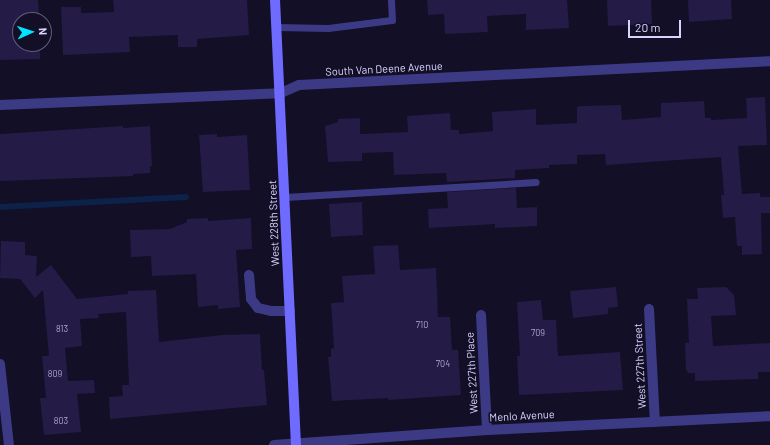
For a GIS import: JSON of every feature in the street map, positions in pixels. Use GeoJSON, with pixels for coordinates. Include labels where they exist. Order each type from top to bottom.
{"type":"FeatureCollection","features":[{"type":"Feature","properties":{"kind":"street","name":"West 228th Street"},"geometry":{"type":"LineString","coordinates":[[276,0],[296,444]]}},
{"type":"Feature","properties":{"kind":"street","name":"South Van Deene Avenue"},"geometry":{"type":"LineString","coordinates":[[0,105],[281,93],[299,85],[770,61]]}},
{"type":"Feature","properties":{"kind":"street"},"geometry":{"type":"LineString","coordinates":[[249,275],[251,299],[258,308],[272,312],[290,311]]}},
{"type":"Feature","properties":{"kind":"street","name":"West 227th Street"},"geometry":{"type":"LineString","coordinates":[[649,309],[655,422]]}},
{"type":"Feature","properties":{"kind":"street","name":"West 227th Place"},"geometry":{"type":"LineString","coordinates":[[481,315],[487,430]]}},
{"type":"Feature","properties":{"kind":"street"},"geometry":{"type":"LineString","coordinates":[[0,364],[9,445]]}},
{"type":"Feature","properties":{"kind":"street","name":"Menlo Avenue"},"geometry":{"type":"LineString","coordinates":[[274,445],[487,430],[770,416]]}},
{"type":"Feature","properties":{"kind":"lane"},"geometry":{"type":"LineString","coordinates":[[277,27],[328,28],[392,20],[391,0]]}},
{"type":"Feature","properties":{"kind":"lane"},"geometry":{"type":"LineString","coordinates":[[285,197],[536,182]]}},
{"type":"Feature","properties":{"kind":"building"},"geometry":{"type":"Polygon","coordinates":[[[0,0],[38,0],[39,12],[12,12],[12,52],[40,52],[40,59],[0,60],[0,0]]]}},
{"type":"Feature","properties":{"kind":"building"},"geometry":{"type":"Polygon","coordinates":[[[113,0],[247,0],[249,35],[197,39],[197,47],[178,47],[178,35],[129,37],[130,52],[63,55],[61,7],[81,7],[81,13],[114,12],[113,0]]]}},
{"type":"Feature","properties":{"kind":"building"},"geometry":{"type":"Polygon","coordinates":[[[427,0],[567,0],[569,28],[526,30],[526,14],[487,16],[488,32],[445,34],[444,14],[428,15],[427,0]]]}},
{"type":"Feature","properties":{"kind":"building"},"geometry":{"type":"Polygon","coordinates":[[[607,0],[651,0],[652,24],[608,26],[607,0]]]}},
{"type":"Feature","properties":{"kind":"building"},"geometry":{"type":"Polygon","coordinates":[[[688,0],[731,0],[732,19],[689,22],[688,0]]]}},
{"type":"Feature","properties":{"kind":"building"},"geometry":{"type":"Polygon","coordinates":[[[765,97],[767,145],[738,146],[742,194],[760,193],[760,197],[770,197],[770,213],[761,213],[762,254],[742,255],[742,246],[737,246],[735,217],[723,218],[721,195],[724,195],[721,157],[606,165],[605,154],[577,155],[577,164],[549,165],[549,168],[515,170],[515,178],[447,182],[446,173],[394,175],[393,152],[362,153],[362,161],[328,162],[325,126],[338,122],[338,119],[360,118],[360,134],[408,132],[407,116],[450,113],[451,130],[459,130],[459,134],[493,131],[492,112],[536,109],[536,125],[577,123],[577,107],[581,106],[621,105],[622,120],[661,117],[661,103],[704,101],[705,118],[711,118],[711,120],[747,118],[746,98],[765,97]]]}},
{"type":"Feature","properties":{"kind":"building"},"geometry":{"type":"Polygon","coordinates":[[[123,126],[123,128],[150,126],[152,166],[150,166],[150,173],[133,174],[133,176],[0,181],[0,134],[123,126]]]}},
{"type":"Feature","properties":{"kind":"building"},"geometry":{"type":"Polygon","coordinates":[[[217,134],[217,137],[247,135],[250,190],[203,192],[199,135],[217,134]]]}},
{"type":"Feature","properties":{"kind":"building"},"geometry":{"type":"Polygon","coordinates":[[[516,188],[517,208],[537,207],[537,226],[495,228],[495,224],[429,228],[428,209],[448,208],[447,192],[516,188]]]}},
{"type":"Feature","properties":{"kind":"building"},"geometry":{"type":"Polygon","coordinates":[[[362,202],[363,235],[331,237],[329,204],[362,202]]]}},
{"type":"Feature","properties":{"kind":"building"},"geometry":{"type":"Polygon","coordinates":[[[208,218],[208,221],[251,218],[252,249],[236,250],[240,307],[218,309],[218,305],[198,307],[196,274],[152,276],[151,256],[131,257],[130,230],[170,229],[187,222],[187,219],[208,218]]]}},
{"type":"Feature","properties":{"kind":"building"},"geometry":{"type":"Polygon","coordinates":[[[1,241],[25,242],[25,255],[37,256],[36,277],[51,265],[77,299],[128,294],[128,291],[156,290],[159,342],[222,335],[260,334],[262,370],[264,370],[267,405],[110,419],[109,397],[123,396],[122,385],[129,385],[126,312],[98,314],[99,318],[80,319],[82,346],[65,348],[68,381],[94,380],[95,393],[77,394],[81,432],[44,435],[40,398],[46,398],[42,356],[49,356],[43,290],[35,298],[20,279],[0,278],[1,241]]]}},
{"type":"Feature","properties":{"kind":"building"},"geometry":{"type":"Polygon","coordinates":[[[398,245],[400,270],[436,268],[438,317],[450,317],[452,350],[458,350],[461,395],[388,400],[388,398],[332,401],[328,357],[331,357],[331,349],[334,348],[331,303],[344,302],[342,276],[375,274],[373,246],[398,245]]]}},
{"type":"Feature","properties":{"kind":"building"},"geometry":{"type":"Polygon","coordinates":[[[616,287],[618,307],[608,308],[608,314],[573,318],[570,291],[616,287]]]}},
{"type":"Feature","properties":{"kind":"building"},"geometry":{"type":"Polygon","coordinates":[[[726,287],[734,295],[736,315],[711,316],[713,346],[770,343],[770,372],[758,372],[758,379],[695,381],[695,373],[688,373],[686,369],[685,343],[689,343],[687,299],[698,299],[697,288],[726,287]]]}},
{"type":"Feature","properties":{"kind":"building"},"geometry":{"type":"Polygon","coordinates":[[[541,300],[543,320],[556,320],[558,356],[620,352],[623,390],[519,395],[517,356],[520,356],[517,302],[541,300]]]}},
{"type":"Feature","properties":{"kind":"waterway"},"geometry":{"type":"LineString","coordinates":[[0,207],[186,197]]}}]}
